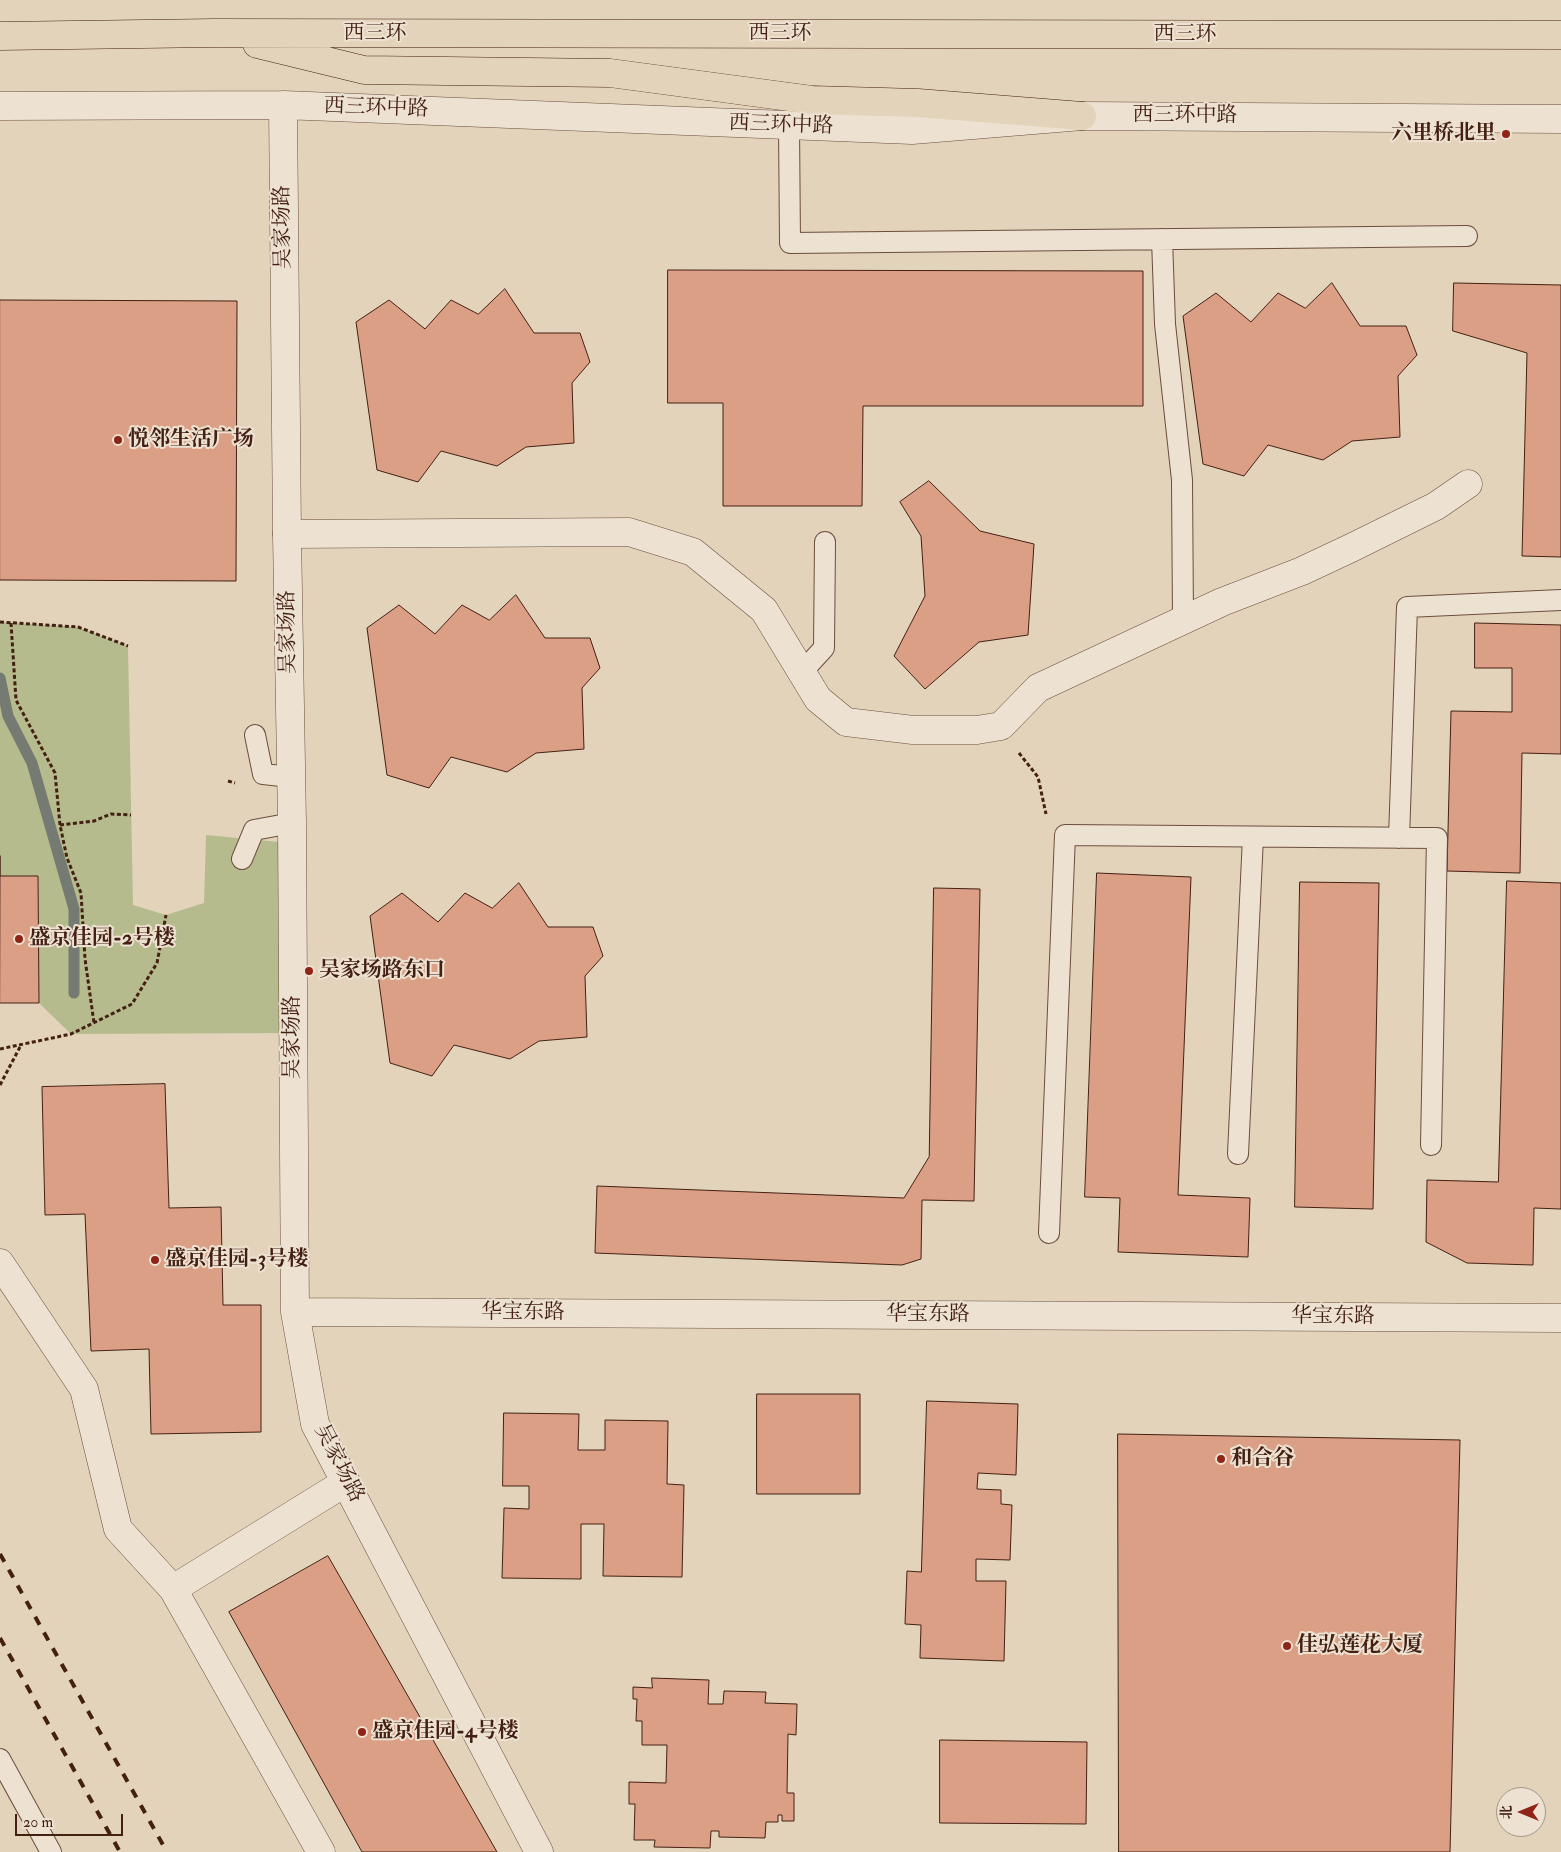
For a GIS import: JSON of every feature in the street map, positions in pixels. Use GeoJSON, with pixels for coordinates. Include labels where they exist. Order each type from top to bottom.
{"type":"FeatureCollection","features":[{"type":"Feature","properties":{"kind":"highway","name":"西三环"},"geometry":{"type":"LineString","coordinates":[[0,36],[214,33],[1561,35]]}},
{"type":"Feature","properties":{"kind":"highway"},"geometry":{"type":"LineString","coordinates":[[214,33],[364,70],[610,74],[812,100],[918,103],[1082,116]]}},
{"type":"Feature","properties":{"kind":"street","name":"西三环中路"},"geometry":{"type":"LineString","coordinates":[[0,106],[283,105],[912,130],[1082,116],[1561,119]]}},
{"type":"Feature","properties":{"kind":"street","name":"吴家场路"},"geometry":{"type":"LineString","coordinates":[[283,105],[292,823],[295,1312],[315,1424],[539,1852]]}},
{"type":"Feature","properties":{"kind":"street"},"geometry":{"type":"LineString","coordinates":[[287,534],[629,532],[693,552],[764,610],[818,699],[846,722],[913,730],[977,730],[1001,726],[1038,688],[1222,602],[1302,571],[1351,548],[1436,506],[1468,484]]}},
{"type":"Feature","properties":{"kind":"street"},"geometry":{"type":"LineString","coordinates":[[0,1263],[84,1389],[118,1529],[173,1589],[321,1852]]}},
{"type":"Feature","properties":{"kind":"street","name":"华宝东路"},"geometry":{"type":"LineString","coordinates":[[295,1312],[1561,1318]]}},
{"type":"Feature","properties":{"kind":"street"},"geometry":{"type":"LineString","coordinates":[[173,1589],[346,1482]]}},
{"type":"Feature","properties":{"kind":"lane"},"geometry":{"type":"LineString","coordinates":[[789,126],[790,243],[1467,236]]}},
{"type":"Feature","properties":{"kind":"lane"},"geometry":{"type":"LineString","coordinates":[[1162,239],[1165,324],[1182,480],[1183,620]]}},
{"type":"Feature","properties":{"kind":"lane"},"geometry":{"type":"LineString","coordinates":[[802,672],[824,648],[825,542]]}},
{"type":"Feature","properties":{"kind":"lane"},"geometry":{"type":"LineString","coordinates":[[1399,838],[1407,607],[1561,600]]}},
{"type":"Feature","properties":{"kind":"lane"},"geometry":{"type":"LineString","coordinates":[[255,735],[263,774],[291,777]]}},
{"type":"Feature","properties":{"kind":"lane"},"geometry":{"type":"LineString","coordinates":[[242,859],[254,830],[292,823]]}},
{"type":"Feature","properties":{"kind":"lane"},"geometry":{"type":"LineString","coordinates":[[1049,1234],[1065,835],[1437,838],[1431,1146]]}},
{"type":"Feature","properties":{"kind":"lane"},"geometry":{"type":"LineString","coordinates":[[1238,1154],[1253,837]]}},
{"type":"Feature","properties":{"kind":"lane"},"geometry":{"type":"LineString","coordinates":[[0,1760],[50,1852]]}},
{"type":"Feature","properties":{"kind":"path"},"geometry":{"type":"LineString","coordinates":[[0,622],[78,627],[128,646]]}},
{"type":"Feature","properties":{"kind":"path"},"geometry":{"type":"LineString","coordinates":[[10,623],[16,700],[55,773],[60,825],[67,858],[80,893],[85,959],[94,1023]]}},
{"type":"Feature","properties":{"kind":"path"},"geometry":{"type":"LineString","coordinates":[[1001,726],[1013,746],[1038,777],[1045,813],[1065,835]]}},
{"type":"Feature","properties":{"kind":"path"},"geometry":{"type":"LineString","coordinates":[[60,825],[94,821],[111,814],[131,816]]}},
{"type":"Feature","properties":{"kind":"path"},"geometry":{"type":"LineString","coordinates":[[0,1049],[71,1034],[132,1004],[157,963],[166,914]]}},
{"type":"Feature","properties":{"kind":"path"},"geometry":{"type":"LineString","coordinates":[[0,1085],[21,1044]]}},
{"type":"Feature","properties":{"kind":"green space"},"geometry":{"type":"Polygon","coordinates":[[[0,622],[78,627],[128,646],[133,905],[166,915],[204,903],[206,835],[290,843],[292,1033],[71,1034],[39,1003],[38,877],[0,876],[0,622]]]}},
{"type":"Feature","properties":{"kind":"building"},"geometry":{"type":"Polygon","coordinates":[[[668,270],[1143,271],[1143,406],[863,406],[862,506],[723,506],[723,403],[668,403],[668,270]]]}},
{"type":"Feature","properties":{"kind":"building"},"geometry":{"type":"Polygon","coordinates":[[[1332,283],[1360,326],[1406,326],[1417,355],[1398,376],[1400,437],[1352,441],[1323,460],[1268,445],[1244,476],[1203,464],[1183,316],[1216,293],[1251,322],[1278,293],[1305,308],[1332,283]]]}},
{"type":"Feature","properties":{"kind":"building"},"geometry":{"type":"Polygon","coordinates":[[[1454,283],[1561,285],[1561,557],[1522,556],[1527,353],[1453,331],[1454,283]]]}},
{"type":"Feature","properties":{"kind":"building"},"geometry":{"type":"Polygon","coordinates":[[[505,289],[534,333],[580,333],[590,362],[572,383],[574,443],[526,447],[497,466],[441,451],[418,482],[377,470],[356,322],[389,300],[425,329],[451,300],[478,314],[505,289]]]}},
{"type":"Feature","properties":{"kind":"building","name":"悦邻生活广场"},"geometry":{"type":"Polygon","coordinates":[[[0,300],[237,301],[236,581],[0,580],[0,300]]]}},
{"type":"Feature","properties":{"kind":"building"},"geometry":{"type":"Polygon","coordinates":[[[929,481],[980,531],[1034,544],[1028,635],[979,642],[925,689],[894,656],[925,596],[921,536],[900,502],[929,481]]]}},
{"type":"Feature","properties":{"kind":"building"},"geometry":{"type":"Polygon","coordinates":[[[516,595],[545,638],[590,638],[600,668],[582,688],[584,749],[536,753],[507,772],[451,757],[429,788],[387,775],[367,628],[399,605],[435,634],[462,605],[489,620],[516,595]]]}},
{"type":"Feature","properties":{"kind":"building"},"geometry":{"type":"Polygon","coordinates":[[[1475,623],[1561,625],[1561,754],[1522,753],[1520,873],[1447,871],[1451,711],[1512,712],[1512,668],[1475,668],[1475,623]]]}},
{"type":"Feature","properties":{"kind":"building"},"geometry":{"type":"Polygon","coordinates":[[[1097,873],[1191,877],[1178,1195],[1250,1198],[1248,1257],[1118,1252],[1120,1198],[1085,1197],[1097,873]]]}},
{"type":"Feature","properties":{"kind":"building","name":"盛京佳园-2号楼"},"geometry":{"type":"Polygon","coordinates":[[[0,876],[38,876],[39,1003],[0,1003],[0,876]]]}},
{"type":"Feature","properties":{"kind":"building"},"geometry":{"type":"Polygon","coordinates":[[[1507,881],[1561,883],[1561,1209],[1534,1208],[1533,1265],[1467,1263],[1426,1242],[1427,1180],[1498,1182],[1507,881]]]}},
{"type":"Feature","properties":{"kind":"building"},"geometry":{"type":"Polygon","coordinates":[[[1300,882],[1379,883],[1373,1209],[1295,1207],[1300,882]]]}},
{"type":"Feature","properties":{"kind":"building"},"geometry":{"type":"Polygon","coordinates":[[[519,883],[548,927],[593,927],[603,956],[585,976],[587,1037],[539,1041],[510,1059],[454,1045],[432,1076],[390,1063],[370,916],[402,893],[438,922],[465,893],[492,908],[519,883]]]}},
{"type":"Feature","properties":{"kind":"building"},"geometry":{"type":"Polygon","coordinates":[[[934,888],[980,889],[974,1201],[922,1200],[921,1259],[902,1265],[595,1253],[597,1186],[904,1198],[929,1157],[934,888]]]}},
{"type":"Feature","properties":{"kind":"building","name":"盛京佳园-3号楼"},"geometry":{"type":"Polygon","coordinates":[[[165,1084],[169,1208],[221,1207],[223,1305],[261,1305],[261,1432],[151,1434],[149,1349],[91,1351],[85,1214],[45,1215],[42,1087],[165,1084]]]}},
{"type":"Feature","properties":{"kind":"building"},"geometry":{"type":"Polygon","coordinates":[[[757,1394],[860,1394],[860,1494],[757,1494],[757,1394]]]}},
{"type":"Feature","properties":{"kind":"building"},"geometry":{"type":"Polygon","coordinates":[[[927,1401],[1018,1404],[1016,1475],[978,1473],[977,1489],[1001,1490],[1001,1504],[1012,1505],[1010,1560],[976,1559],[976,1581],[1006,1581],[1004,1661],[920,1658],[921,1625],[905,1624],[907,1571],[921,1572],[927,1401]]]}},
{"type":"Feature","properties":{"kind":"building"},"geometry":{"type":"Polygon","coordinates":[[[504,1413],[579,1414],[578,1450],[605,1450],[605,1420],[668,1421],[667,1484],[684,1485],[682,1577],[603,1576],[604,1524],[581,1524],[581,1579],[502,1578],[504,1508],[529,1509],[529,1486],[503,1486],[504,1413]]]}},
{"type":"Feature","properties":{"kind":"building","name":"佳弘莲花大厦"},"geometry":{"type":"Polygon","coordinates":[[[1118,1434],[1460,1440],[1450,1852],[1119,1852],[1118,1434]]]}},
{"type":"Feature","properties":{"kind":"building","name":"盛京佳园-4号楼"},"geometry":{"type":"Polygon","coordinates":[[[328,1556],[497,1852],[362,1852],[229,1612],[328,1556]]]}},
{"type":"Feature","properties":{"kind":"building"},"geometry":{"type":"Polygon","coordinates":[[[652,1678],[709,1680],[708,1704],[723,1704],[724,1691],[766,1692],[765,1703],[797,1704],[796,1735],[788,1734],[787,1793],[794,1793],[794,1821],[782,1821],[782,1815],[778,1815],[778,1822],[766,1822],[765,1838],[719,1837],[719,1831],[711,1831],[710,1848],[654,1847],[655,1840],[634,1840],[635,1804],[629,1804],[629,1782],[666,1783],[667,1745],[642,1745],[642,1721],[636,1721],[637,1699],[633,1699],[633,1687],[652,1688],[652,1678]]]}},
{"type":"Feature","properties":{"kind":"building"},"geometry":{"type":"Polygon","coordinates":[[[940,1740],[1087,1742],[1086,1824],[940,1823],[940,1740]]]}},
{"type":"Feature","properties":{"kind":"waterway"},"geometry":{"type":"LineString","coordinates":[[0,678],[8,716],[32,763],[74,909],[74,993]]}},
{"type":"Feature","properties":{"kind":"railway"},"geometry":{"type":"LineString","coordinates":[[0,1554],[167,1852]]}},
{"type":"Feature","properties":{"kind":"railway"},"geometry":{"type":"LineString","coordinates":[[0,1638],[120,1852]]}},
{"type":"Feature","properties":{"kind":"place","name":"六里桥北里"},"geometry":{"type":"Point","coordinates":[1506,134]}},
{"type":"Feature","properties":{"kind":"place","name":"悦邻生活广场"},"geometry":{"type":"Point","coordinates":[118,440]}},
{"type":"Feature","properties":{"kind":"place","name":"盛京佳园-2号楼"},"geometry":{"type":"Point","coordinates":[19,939]}},
{"type":"Feature","properties":{"kind":"place","name":"吴家场路东口"},"geometry":{"type":"Point","coordinates":[309,971]}},
{"type":"Feature","properties":{"kind":"place","name":"盛京佳园-3号楼"},"geometry":{"type":"Point","coordinates":[155,1260]}},
{"type":"Feature","properties":{"kind":"place","name":"和合谷"},"geometry":{"type":"Point","coordinates":[1221,1459]}},
{"type":"Feature","properties":{"kind":"place","name":"佳弘莲花大厦"},"geometry":{"type":"Point","coordinates":[1287,1646]}},
{"type":"Feature","properties":{"kind":"place","name":"盛京佳园-4号楼"},"geometry":{"type":"Point","coordinates":[362,1732]}}]}
